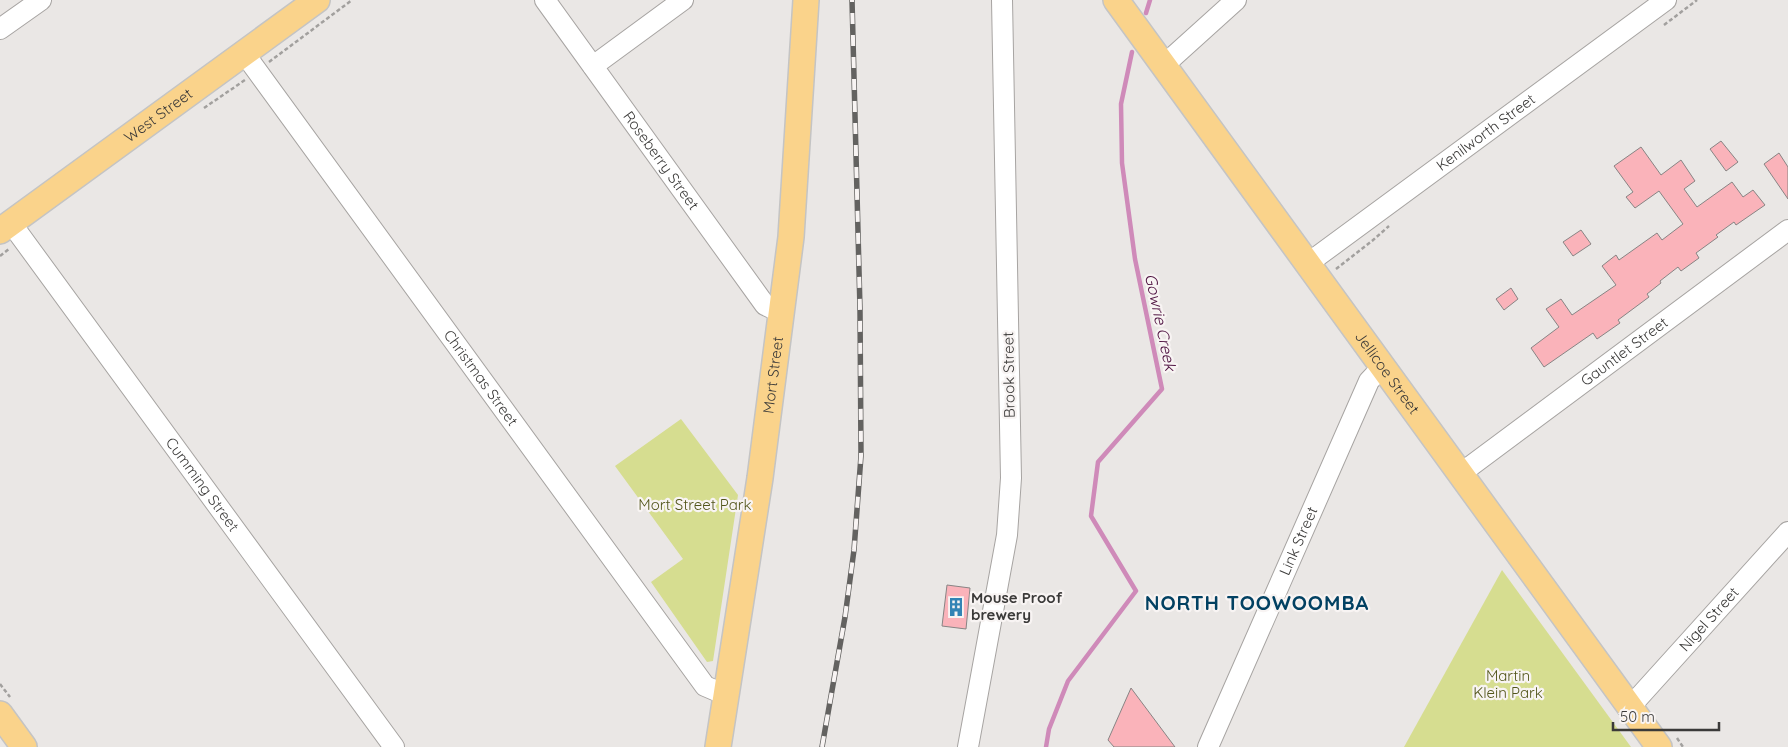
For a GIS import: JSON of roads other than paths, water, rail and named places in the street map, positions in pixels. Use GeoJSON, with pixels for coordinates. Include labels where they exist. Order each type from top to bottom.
{"type":"FeatureCollection","features":[{"type":"Feature","properties":{"kind":"main road","name":"West Street"},"geometry":{"type":"LineString","coordinates":[[6,227],[317,0]]}},
{"type":"Feature","properties":{"kind":"main road","name":"Mort Street"},"geometry":{"type":"LineString","coordinates":[[718,747],[760,478],[792,237],[806,0]]}},
{"type":"Feature","properties":{"kind":"main road","name":"Jellicoe Street"},"geometry":{"type":"LineString","coordinates":[[1120,5],[1659,747]]}},
{"type":"Feature","properties":{"kind":"main road"},"geometry":{"type":"LineString","coordinates":[[0,714],[24,747]]}},
{"type":"Feature","properties":{"kind":"street"},"geometry":{"type":"LineString","coordinates":[[0,29],[41,0]]}},
{"type":"Feature","properties":{"kind":"street","name":"Roseberry Street"},"geometry":{"type":"LineString","coordinates":[[545,0],[765,305],[782,313]]}},
{"type":"Feature","properties":{"kind":"street"},"geometry":{"type":"LineString","coordinates":[[594,66],[683,0]]}},
{"type":"Feature","properties":{"kind":"street","name":"Brook Street"},"geometry":{"type":"LineString","coordinates":[[968,747],[1007,535],[1011,478],[1002,0]]}},
{"type":"Feature","properties":{"kind":"street"},"geometry":{"type":"LineString","coordinates":[[1159,59],[1236,0]]}},
{"type":"Feature","properties":{"kind":"street","name":"Kenilworth Street"},"geometry":{"type":"LineString","coordinates":[[1308,264],[1666,0]]}},
{"type":"Feature","properties":{"kind":"street","name":"Christmas Street"},"geometry":{"type":"LineString","coordinates":[[244,53],[705,686],[726,695]]}},
{"type":"Feature","properties":{"kind":"street","name":"Cumming Street"},"geometry":{"type":"LineString","coordinates":[[6,227],[394,747]]}},
{"type":"Feature","properties":{"kind":"street","name":"Gauntlet Street"},"geometry":{"type":"LineString","coordinates":[[1460,474],[1788,230]]}},
{"type":"Feature","properties":{"kind":"street","name":"Link Street"},"geometry":{"type":"LineString","coordinates":[[1208,747],[1369,381],[1383,366]]}},
{"type":"Feature","properties":{"kind":"street","name":"Nigel Street"},"geometry":{"type":"LineString","coordinates":[[1630,707],[1788,532]]}},
{"type":"Feature","properties":{"kind":"waterway","name":"Gowrie Creek"},"geometry":{"type":"LineString","coordinates":[[1146,13],[1150,0]]}},
{"type":"Feature","properties":{"kind":"waterway","name":"Gowrie Creek"},"geometry":{"type":"LineString","coordinates":[[1046,747],[1049,729],[1068,681],[1136,591],[1091,516],[1098,462],[1162,389],[1135,259],[1122,163],[1121,104],[1132,52]]}},
{"type":"Feature","properties":{"kind":"railway"},"geometry":{"type":"LineString","coordinates":[[822,747],[845,617],[854,550],[861,456],[860,309],[852,0]]}},
{"type":"Feature","properties":{"kind":"place","name":"Mouse Proof brewery"},"geometry":{"type":"Point","coordinates":[956,607]}},
{"type":"Feature","properties":{"kind":"district","name":"NORTH TOOWOOMBA"},"geometry":{"type":"Point","coordinates":[1257,603]}},
{"type":"Feature","properties":{"kind":"park label","name":"Mort Street Park"},"geometry":{"type":"Point","coordinates":[695,505]}},
{"type":"Feature","properties":{"kind":"park label","name":"Martin Klein Park"},"geometry":{"type":"Point","coordinates":[1508,684]}}]}
